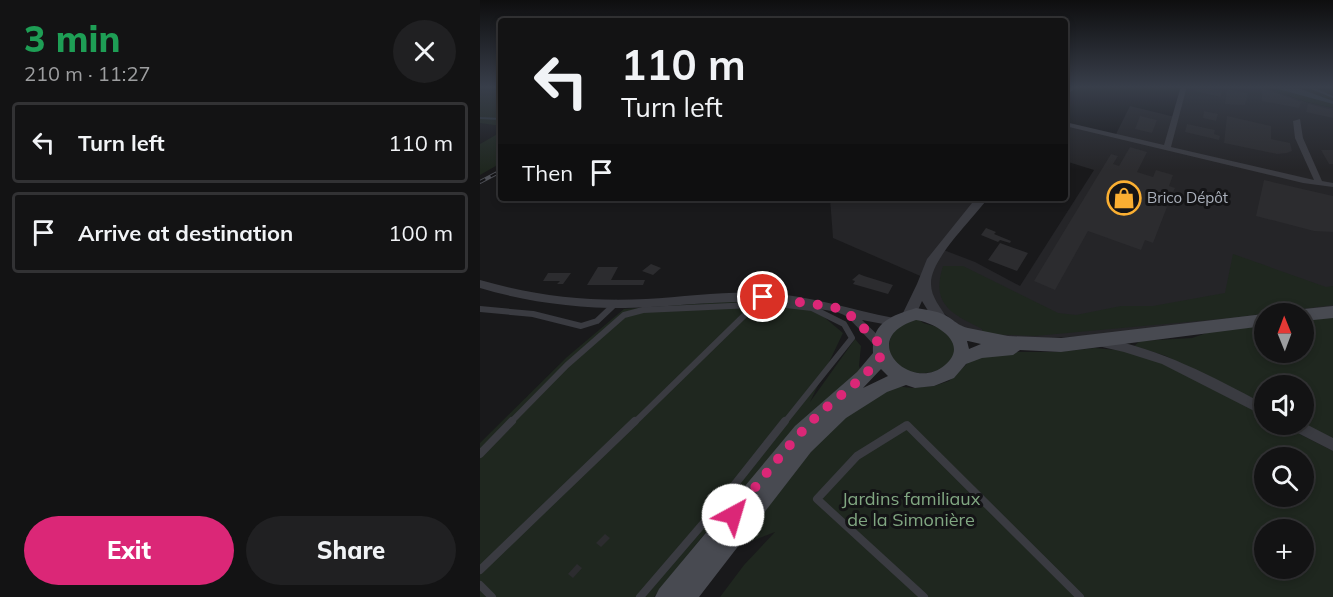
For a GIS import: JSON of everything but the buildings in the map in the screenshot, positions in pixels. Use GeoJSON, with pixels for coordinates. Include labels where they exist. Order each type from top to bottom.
{"type":"FeatureCollection","features":[{"type":"Feature","properties":{"kind":"main road"},"geometry":{"type":"LineString","coordinates":[[1314,314],[1333,312]]}},
{"type":"Feature","properties":{"kind":"main road"},"geometry":{"type":"LineString","coordinates":[[667,597],[802,432],[815,418],[868,374],[880,350],[885,330],[902,318],[924,314],[940,318],[955,331],[1030,345]]}},
{"type":"Feature","properties":{"kind":"main road"},"geometry":{"type":"LineString","coordinates":[[958,360],[981,351],[1030,345],[1093,342],[1254,321]]}},
{"type":"Feature","properties":{"kind":"main road"},"geometry":{"type":"LineString","coordinates":[[685,597],[774,481],[820,428],[858,399],[880,387],[904,378],[932,380],[948,373],[958,360],[961,346],[955,331]]}},
{"type":"Feature","properties":{"kind":"main road"},"geometry":{"type":"LineString","coordinates":[[880,350],[889,369],[904,378]]}},
{"type":"Feature","properties":{"kind":"street"},"geometry":{"type":"LineString","coordinates":[[1167,149],[1176,114]]}},
{"type":"Feature","properties":{"kind":"street"},"geometry":{"type":"LineString","coordinates":[[1297,121],[1299,138],[1320,183]]}},
{"type":"Feature","properties":{"kind":"street"},"geometry":{"type":"LineString","coordinates":[[1068,125],[1333,185]]}},
{"type":"Feature","properties":{"kind":"street"},"geometry":{"type":"LineString","coordinates":[[480,284],[536,298],[616,303],[717,297],[763,297],[834,307],[849,314],[902,318],[924,284],[932,262],[980,201]]}},
{"type":"Feature","properties":{"kind":"street"},"geometry":{"type":"LineString","coordinates":[[924,284],[929,301],[940,318]]}},
{"type":"Feature","properties":{"kind":"street"},"geometry":{"type":"LineString","coordinates":[[849,314],[880,350]]}},
{"type":"Feature","properties":{"kind":"street"},"geometry":{"type":"LineString","coordinates":[[1093,342],[1132,348],[1162,358],[1254,405]]}},
{"type":"Feature","properties":{"kind":"street"},"geometry":{"type":"LineString","coordinates":[[1314,435],[1333,445]]}},
{"type":"Feature","properties":{"kind":"lane"},"geometry":{"type":"LineString","coordinates":[[480,309],[541,315],[572,325],[583,326],[604,318],[616,303]]}},
{"type":"Feature","properties":{"kind":"lane"},"geometry":{"type":"LineString","coordinates":[[480,570],[757,303]]}},
{"type":"Feature","properties":{"kind":"lane"},"geometry":{"type":"LineString","coordinates":[[480,454],[567,365],[624,315],[643,310],[757,303],[812,308],[844,324],[852,338],[713,512],[640,597]]}},
{"type":"Feature","properties":{"kind":"lane"},"geometry":{"type":"LineString","coordinates":[[924,597],[817,499],[857,456],[907,425],[1080,597]]}},
{"type":"Feature","properties":{"kind":"lane"},"geometry":{"type":"LineString","coordinates":[[480,585],[492,597]]}},
{"type":"Feature","properties":{"kind":"shaded area"},"geometry":{"type":"Polygon","coordinates":[[[1126,114],[1162,114],[1175,117],[1176,114],[1333,114],[1333,312],[1314,313],[1314,303],[1254,303],[1254,318],[1084,336],[1020,340],[964,329],[937,308],[925,278],[833,238],[830,201],[980,201],[941,249],[975,262],[1020,286],[1094,170],[1068,162],[1068,125],[1115,136],[1126,114]]]}},
{"type":"Feature","properties":{"kind":"green space"},"geometry":{"type":"Polygon","coordinates":[[[480,114],[498,114],[498,126],[480,123],[480,114]]]}},
{"type":"Feature","properties":{"kind":"green space"},"geometry":{"type":"Polygon","coordinates":[[[498,134],[498,165],[480,175],[480,144],[498,134]]]}},
{"type":"Feature","properties":{"kind":"green space"},"geometry":{"type":"Polygon","coordinates":[[[1233,254],[1326,287],[1333,286],[1333,305],[1314,307],[1314,303],[1254,303],[1254,315],[1230,318],[1035,336],[983,334],[982,329],[961,318],[946,306],[940,290],[940,279],[943,266],[963,266],[1058,313],[1076,315],[1121,306],[1153,306],[1225,293],[1233,254]]]}},
{"type":"Feature","properties":{"kind":"green space"},"geometry":{"type":"Polygon","coordinates":[[[721,302],[756,302],[812,307],[843,333],[810,402],[855,339],[861,346],[859,366],[862,374],[806,420],[718,517],[654,597],[480,597],[480,443],[567,357],[624,309],[721,302]]]}},
{"type":"Feature","properties":{"kind":"green space"},"geometry":{"type":"Polygon","coordinates":[[[1333,312],[1333,442],[1314,430],[1314,375],[1254,375],[1254,402],[1166,356],[1134,346],[1140,341],[1192,338],[1230,325],[1254,321],[1254,363],[1314,363],[1314,314],[1333,312]]]}},
{"type":"Feature","properties":{"kind":"green space"},"geometry":{"type":"Polygon","coordinates":[[[919,319],[923,323],[948,330],[954,342],[951,362],[936,371],[917,373],[908,371],[896,366],[888,354],[890,339],[896,329],[905,323],[919,319]]]}},
{"type":"Feature","properties":{"kind":"green space","name":"Jardins familiaux de la Simonière"},"geometry":{"type":"Polygon","coordinates":[[[1095,348],[1127,351],[1164,364],[1254,410],[1254,435],[1302,435],[1333,451],[1333,597],[720,597],[744,565],[775,532],[728,550],[843,414],[896,386],[912,388],[934,386],[949,381],[975,356],[1009,352],[1058,352],[1095,348]]]}},
{"type":"Feature","properties":{"kind":"waterway"},"geometry":{"type":"LineString","coordinates":[[480,118],[498,119]]}},
{"type":"Feature","properties":{"kind":"railway"},"geometry":{"type":"LineString","coordinates":[[480,182],[498,173]]}},
{"type":"Feature","properties":{"kind":"place","name":"Brico Dépôt"},"geometry":{"type":"Point","coordinates":[1124,198]}},
{"type":"Feature","properties":{"kind":"route"},"geometry":{"type":"LineString","coordinates":[[733,515],[777,460],[815,418],[868,374],[881,356],[880,344],[849,314],[834,307],[763,297]]}}]}
